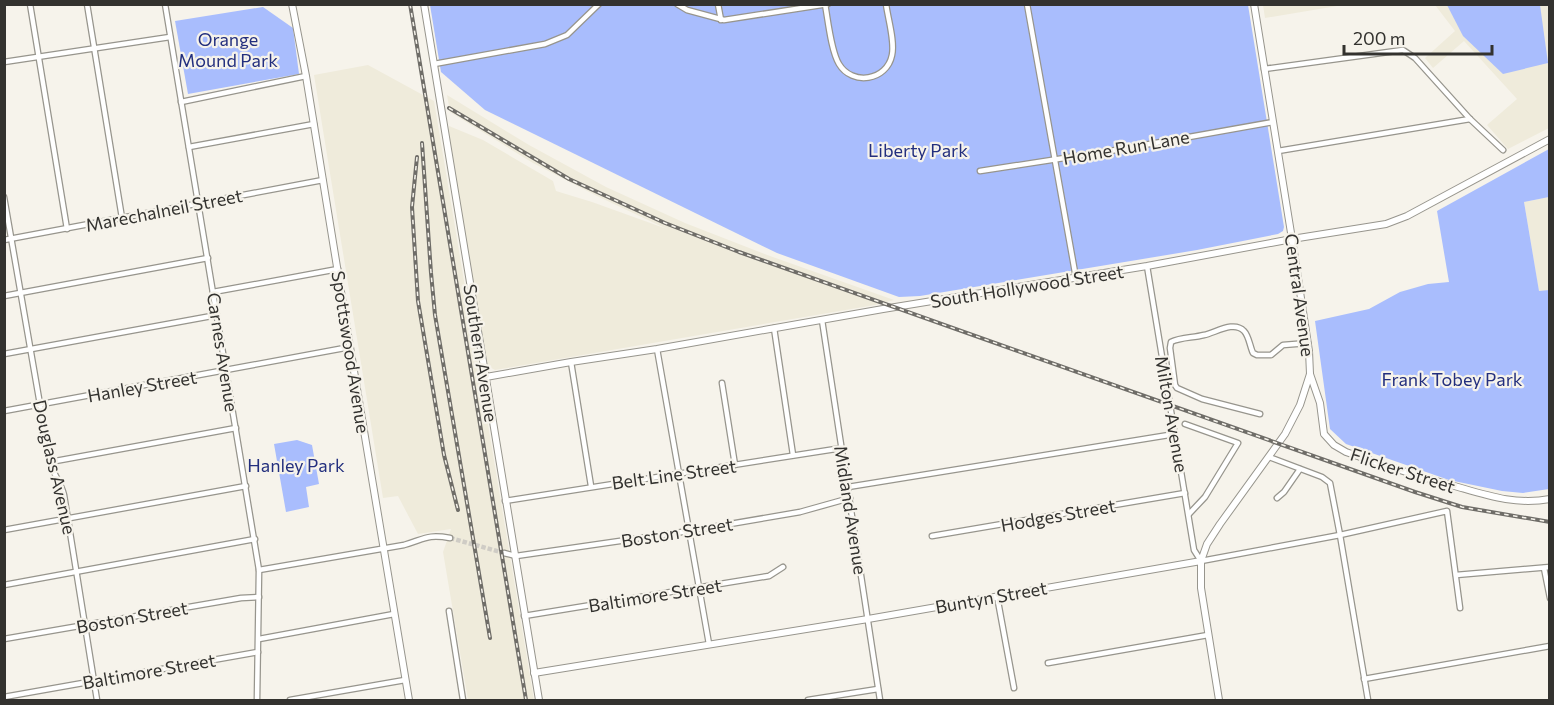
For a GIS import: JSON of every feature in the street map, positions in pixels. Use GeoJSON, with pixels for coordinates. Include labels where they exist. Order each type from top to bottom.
{"type":"FeatureCollection","features":[{"type":"Feature","properties":{"kind":"main road","name":"Spottswood Avenue"},"geometry":{"type":"LineString","coordinates":[[292,4],[306,76],[409,700]]}},
{"type":"Feature","properties":{"kind":"main road","name":"Southern Avenue"},"geometry":{"type":"LineString","coordinates":[[424,4],[539,700]]}},
{"type":"Feature","properties":{"kind":"main road","name":"Central Avenue"},"geometry":{"type":"LineString","coordinates":[[1219,700],[1201,588],[1201,561],[1220,524],[1285,434],[1300,405],[1310,374],[1308,343],[1254,4]]}},
{"type":"Feature","properties":{"kind":"main road","name":"South Hollywood Street"},"geometry":{"type":"LineString","coordinates":[[486,377],[1386,224],[1407,216],[1550,139]]}},
{"type":"Feature","properties":{"kind":"main road","name":"Flicker Street"},"geometry":{"type":"LineString","coordinates":[[1310,374],[1320,403],[1324,434],[1334,446],[1426,479],[1505,500],[1550,499]]}},
{"type":"Feature","properties":{"kind":"main road","name":"Buntyn Street"},"geometry":{"type":"LineString","coordinates":[[534,673],[867,619],[1201,561]]}},
{"type":"Feature","properties":{"kind":"street"},"geometry":{"type":"LineString","coordinates":[[30,4],[68,229]]}},
{"type":"Feature","properties":{"kind":"street"},"geometry":{"type":"LineString","coordinates":[[87,4],[122,218]]}},
{"type":"Feature","properties":{"kind":"street","name":"Carnes Avenue"},"geometry":{"type":"LineString","coordinates":[[165,4],[260,570],[257,700]]}},
{"type":"Feature","properties":{"kind":"street"},"geometry":{"type":"LineString","coordinates":[[434,64],[545,44],[567,35],[599,4]]}},
{"type":"Feature","properties":{"kind":"street"},"geometry":{"type":"LineString","coordinates":[[677,4],[687,10],[721,20],[826,5],[839,64],[847,73],[857,78],[869,78],[880,74],[888,66],[892,55],[892,43],[886,4]]}},
{"type":"Feature","properties":{"kind":"street"},"geometry":{"type":"LineString","coordinates":[[718,4],[721,20]]}},
{"type":"Feature","properties":{"kind":"street"},"geometry":{"type":"LineString","coordinates":[[1027,4],[1076,278]]}},
{"type":"Feature","properties":{"kind":"street"},"geometry":{"type":"LineString","coordinates":[[4,62],[170,37]]}},
{"type":"Feature","properties":{"kind":"street"},"geometry":{"type":"LineString","coordinates":[[1264,69],[1403,50],[1416,58],[1470,119],[1503,150]]}},
{"type":"Feature","properties":{"kind":"street"},"geometry":{"type":"LineString","coordinates":[[181,102],[306,76]]}},
{"type":"Feature","properties":{"kind":"street"},"geometry":{"type":"LineString","coordinates":[[1278,151],[1470,119]]}},
{"type":"Feature","properties":{"kind":"street","name":"Home Run Lane"},"geometry":{"type":"LineString","coordinates":[[980,171],[1273,122]]}},
{"type":"Feature","properties":{"kind":"street"},"geometry":{"type":"LineString","coordinates":[[189,147],[314,124]]}},
{"type":"Feature","properties":{"kind":"street","name":"Marechalneil Street"},"geometry":{"type":"LineString","coordinates":[[4,240],[323,180]]}},
{"type":"Feature","properties":{"kind":"street","name":"Douglass Avenue"},"geometry":{"type":"LineString","coordinates":[[4,197],[50,462],[61,485],[68,518],[97,700]]}},
{"type":"Feature","properties":{"kind":"street"},"geometry":{"type":"LineString","coordinates":[[4,296],[208,258]]}},
{"type":"Feature","properties":{"kind":"street","name":"Milton Avenue"},"geometry":{"type":"LineString","coordinates":[[1147,266],[1194,550],[1201,561]]}},
{"type":"Feature","properties":{"kind":"street"},"geometry":{"type":"LineString","coordinates":[[213,292],[338,269]]}},
{"type":"Feature","properties":{"kind":"street"},"geometry":{"type":"LineString","coordinates":[[4,354],[217,315]]}},
{"type":"Feature","properties":{"kind":"street","name":"Midland Avenue"},"geometry":{"type":"LineString","coordinates":[[822,320],[880,700]]}},
{"type":"Feature","properties":{"kind":"street"},"geometry":{"type":"LineString","coordinates":[[1260,414],[1202,399],[1177,388],[1171,342],[1206,335],[1222,328],[1234,327],[1241,328],[1246,333],[1253,353],[1257,355],[1271,355],[1283,345],[1308,343]]}},
{"type":"Feature","properties":{"kind":"street"},"geometry":{"type":"LineString","coordinates":[[774,328],[793,455]]}},
{"type":"Feature","properties":{"kind":"street","name":"Hanley Street"},"geometry":{"type":"LineString","coordinates":[[4,411],[350,347]]}},
{"type":"Feature","properties":{"kind":"street"},"geometry":{"type":"LineString","coordinates":[[657,349],[708,644]]}},
{"type":"Feature","properties":{"kind":"street"},"geometry":{"type":"LineString","coordinates":[[571,362],[591,486]]}},
{"type":"Feature","properties":{"kind":"street"},"geometry":{"type":"LineString","coordinates":[[722,383],[735,465]]}},
{"type":"Feature","properties":{"kind":"street"},"geometry":{"type":"LineString","coordinates":[[1185,424],[1238,443],[1205,497],[1189,514]]}},
{"type":"Feature","properties":{"kind":"street"},"geometry":{"type":"LineString","coordinates":[[50,462],[236,428]]}},
{"type":"Feature","properties":{"kind":"street"},"geometry":{"type":"LineString","coordinates":[[848,487],[1175,434]]}},
{"type":"Feature","properties":{"kind":"street","name":"Belt Line Street"},"geometry":{"type":"LineString","coordinates":[[505,501],[842,448]]}},
{"type":"Feature","properties":{"kind":"street"},"geometry":{"type":"LineString","coordinates":[[1269,457],[1322,477],[1329,482],[1368,700]]}},
{"type":"Feature","properties":{"kind":"street"},"geometry":{"type":"LineString","coordinates":[[1277,498],[1300,469]]}},
{"type":"Feature","properties":{"kind":"street"},"geometry":{"type":"LineString","coordinates":[[4,530],[246,486]]}},
{"type":"Feature","properties":{"kind":"street","name":"Hodges Street"},"geometry":{"type":"LineString","coordinates":[[932,536],[1185,493]]}},
{"type":"Feature","properties":{"kind":"street","name":"Boston Street"},"geometry":{"type":"LineString","coordinates":[[504,553],[516,556],[689,531],[800,512],[850,498]]}},
{"type":"Feature","properties":{"kind":"street","name":"Buntyn Street"},"geometry":{"type":"LineString","coordinates":[[1201,561],[1340,535],[1447,511],[1456,575]]}},
{"type":"Feature","properties":{"kind":"street"},"geometry":{"type":"LineString","coordinates":[[260,570],[404,545],[424,537],[450,538]]}},
{"type":"Feature","properties":{"kind":"street"},"geometry":{"type":"LineString","coordinates":[[4,585],[255,538]]}},
{"type":"Feature","properties":{"kind":"street","name":"Baltimore Street"},"geometry":{"type":"LineString","coordinates":[[524,616],[769,576],[783,567]]}},
{"type":"Feature","properties":{"kind":"street"},"geometry":{"type":"LineString","coordinates":[[1460,608],[1456,575],[1547,567],[1550,598]]}},
{"type":"Feature","properties":{"kind":"street"},"geometry":{"type":"LineString","coordinates":[[997,596],[1014,688]]}},
{"type":"Feature","properties":{"kind":"street","name":"Boston Street"},"geometry":{"type":"LineString","coordinates":[[4,639],[241,598],[259,597]]}},
{"type":"Feature","properties":{"kind":"street"},"geometry":{"type":"LineString","coordinates":[[449,610],[463,700]]}},
{"type":"Feature","properties":{"kind":"street"},"geometry":{"type":"LineString","coordinates":[[259,639],[394,614]]}},
{"type":"Feature","properties":{"kind":"street"},"geometry":{"type":"LineString","coordinates":[[1048,663],[1208,635]]}},
{"type":"Feature","properties":{"kind":"street"},"geometry":{"type":"LineString","coordinates":[[1364,679],[1550,646]]}},
{"type":"Feature","properties":{"kind":"street","name":"Baltimore Street"},"geometry":{"type":"LineString","coordinates":[[4,697],[258,652]]}},
{"type":"Feature","properties":{"kind":"street"},"geometry":{"type":"LineString","coordinates":[[290,700],[405,680]]}},
{"type":"Feature","properties":{"kind":"street"},"geometry":{"type":"LineString","coordinates":[[808,700],[878,689]]}},
{"type":"Feature","properties":{"kind":"shaded area"},"geometry":{"type":"Polygon","coordinates":[[[1343,4],[1265,18],[1263,5],[1343,4]]]}},
{"type":"Feature","properties":{"kind":"shaded area"},"geometry":{"type":"Polygon","coordinates":[[[1435,5],[1549,5],[1549,128],[1508,149],[1487,125],[1517,99],[1464,41],[1433,68],[1425,58],[1455,31],[1435,5]]]}},
{"type":"Feature","properties":{"kind":"shaded area"},"geometry":{"type":"Polygon","coordinates":[[[368,65],[434,101],[534,700],[468,700],[443,552],[451,529],[418,534],[398,496],[383,498],[314,75],[368,65]]]}},
{"type":"Feature","properties":{"kind":"shaded area"},"geometry":{"type":"Polygon","coordinates":[[[447,95],[529,145],[606,187],[685,223],[894,300],[495,370],[488,366],[460,207],[449,126],[483,140],[553,181],[556,191],[667,229],[533,163],[450,112],[447,95]]]}},
{"type":"Feature","properties":{"kind":"shaded area"},"geometry":{"type":"Polygon","coordinates":[[[1549,197],[1549,290],[1539,292],[1524,202],[1549,197]]]}},
{"type":"Feature","properties":{"kind":"green space","name":"Liberty Park"},"geometry":{"type":"Polygon","coordinates":[[[430,5],[1248,5],[1283,231],[1278,234],[1197,250],[920,296],[899,297],[777,253],[485,110],[441,72],[430,5]]]}},
{"type":"Feature","properties":{"kind":"green space"},"geometry":{"type":"Polygon","coordinates":[[[1447,5],[1540,5],[1548,63],[1503,74],[1463,36],[1447,5]]]}},
{"type":"Feature","properties":{"kind":"green space","name":"Orange Mound Park"},"geometry":{"type":"Polygon","coordinates":[[[263,7],[293,28],[299,74],[188,94],[175,21],[263,7]]]}},
{"type":"Feature","properties":{"kind":"green space","name":"Frank Tobey Park"},"geometry":{"type":"Polygon","coordinates":[[[1549,149],[1549,197],[1524,202],[1539,291],[1549,290],[1549,489],[1523,493],[1449,480],[1346,444],[1330,429],[1315,321],[1369,309],[1400,292],[1428,284],[1449,282],[1437,211],[1549,149]]]}},
{"type":"Feature","properties":{"kind":"green space","name":"Hanley Park"},"geometry":{"type":"Polygon","coordinates":[[[297,440],[312,445],[319,484],[306,487],[309,507],[286,512],[274,444],[297,440]]]}},
{"type":"Feature","properties":{"kind":"tunnel"},"geometry":{"type":"LineString","coordinates":[[450,538],[504,553]]}},
{"type":"Feature","properties":{"kind":"railway"},"geometry":{"type":"LineString","coordinates":[[410,4],[526,700]]}},
{"type":"Feature","properties":{"kind":"railway"},"geometry":{"type":"LineString","coordinates":[[449,108],[569,179],[665,223],[739,252],[1415,492],[1462,507],[1550,522]]}},
{"type":"Feature","properties":{"kind":"railway"},"geometry":{"type":"LineString","coordinates":[[422,143],[435,315],[490,638]]}},
{"type":"Feature","properties":{"kind":"railway"},"geometry":{"type":"LineString","coordinates":[[417,157],[412,207],[418,301],[444,455],[458,510]]}}]}
